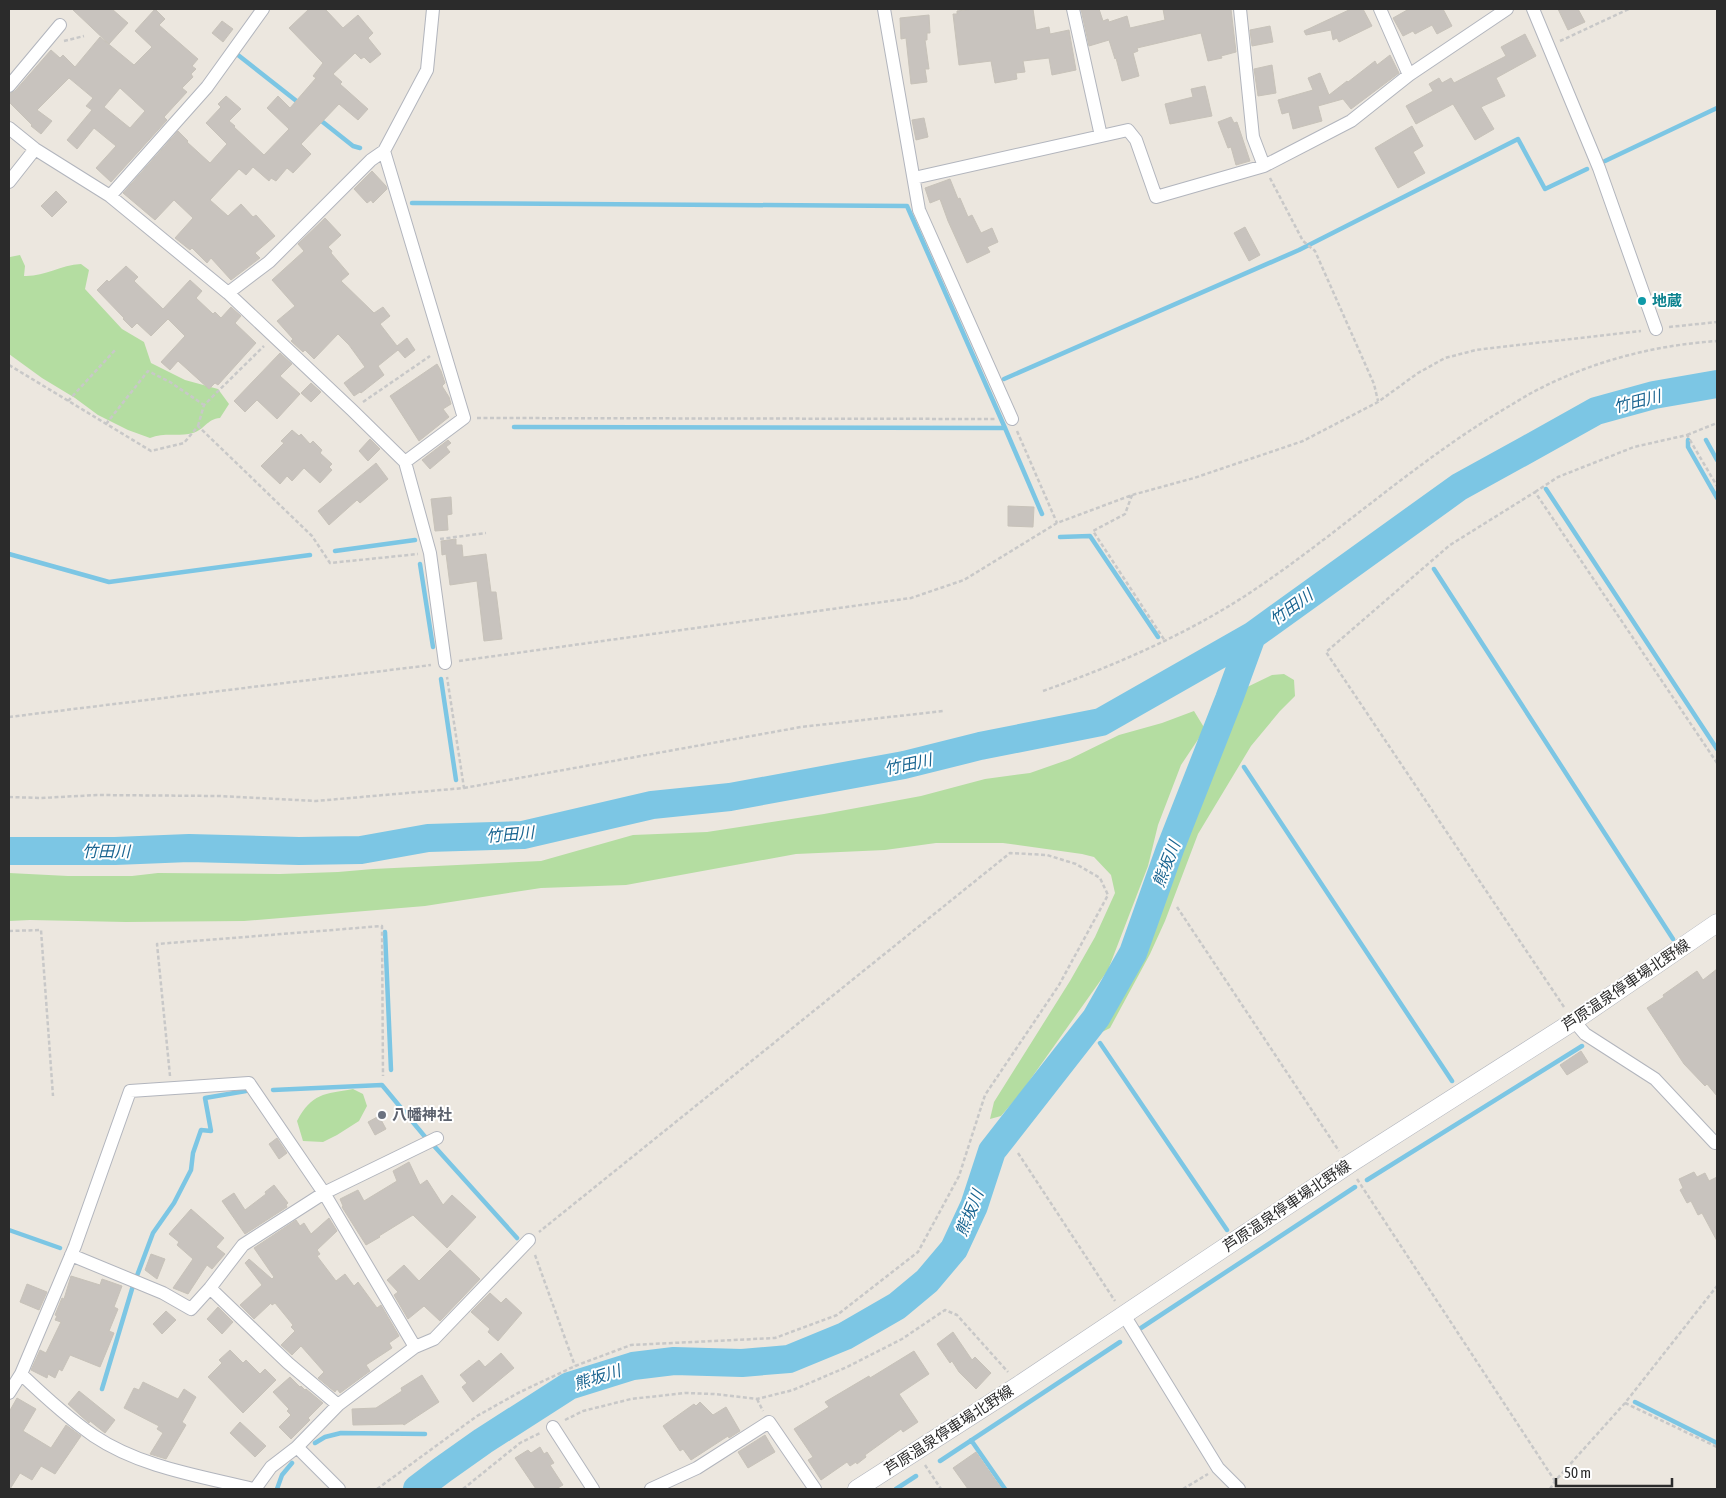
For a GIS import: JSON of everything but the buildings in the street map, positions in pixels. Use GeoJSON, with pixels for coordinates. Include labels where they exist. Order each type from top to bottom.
{"type":"FeatureCollection","features":[{"type":"Feature","properties":{"kind":"main road","name":"芦原温泉停車場北野線"},"geometry":{"type":"LineString","coordinates":[[857,1489],[1124,1315],[1348,1165],[1574,1021],[1717,923]]}},
{"type":"Feature","properties":{"kind":"street"},"geometry":{"type":"LineString","coordinates":[[110,196],[207,88],[263,9]]}},
{"type":"Feature","properties":{"kind":"street"},"geometry":{"type":"LineString","coordinates":[[228,293],[270,262],[371,160],[384,151],[427,70],[434,9]]}},
{"type":"Feature","properties":{"kind":"street"},"geometry":{"type":"LineString","coordinates":[[884,9],[920,210],[1012,419]]}},
{"type":"Feature","properties":{"kind":"street"},"geometry":{"type":"LineString","coordinates":[[1073,9],[1101,136]]}},
{"type":"Feature","properties":{"kind":"street"},"geometry":{"type":"LineString","coordinates":[[1240,9],[1253,137],[1264,166]]}},
{"type":"Feature","properties":{"kind":"street"},"geometry":{"type":"LineString","coordinates":[[1380,9],[1409,75]]}},
{"type":"Feature","properties":{"kind":"street"},"geometry":{"type":"LineString","coordinates":[[914,178],[1128,130],[1136,140],[1156,197],[1264,166],[1352,121],[1409,75],[1507,9]]}},
{"type":"Feature","properties":{"kind":"street"},"geometry":{"type":"LineString","coordinates":[[1533,9],[1599,168],[1656,329]]}},
{"type":"Feature","properties":{"kind":"street"},"geometry":{"type":"LineString","coordinates":[[9,86],[60,25]]}},
{"type":"Feature","properties":{"kind":"street"},"geometry":{"type":"LineString","coordinates":[[9,128],[35,149],[110,196],[228,293],[404,462],[430,553],[445,663]]}},
{"type":"Feature","properties":{"kind":"street"},"geometry":{"type":"LineString","coordinates":[[9,182],[35,149]]}},
{"type":"Feature","properties":{"kind":"street"},"geometry":{"type":"LineString","coordinates":[[384,151],[444,346],[464,418],[404,462]]}},
{"type":"Feature","properties":{"kind":"street"},"geometry":{"type":"LineString","coordinates":[[1574,1021],[1585,1034],[1655,1079],[1715,1142],[1717,1141]]}},
{"type":"Feature","properties":{"kind":"street"},"geometry":{"type":"LineString","coordinates":[[9,1393],[21,1374],[71,1255],[130,1091],[171,1090],[249,1083],[324,1192],[415,1347]]}},
{"type":"Feature","properties":{"kind":"street"},"geometry":{"type":"LineString","coordinates":[[71,1255],[163,1293],[191,1309],[210,1288],[243,1245],[324,1192],[437,1138]]}},
{"type":"Feature","properties":{"kind":"street"},"geometry":{"type":"LineString","coordinates":[[21,1374],[48,1400],[95,1437],[129,1454],[150,1463],[254,1489],[271,1467],[297,1447],[338,1405],[415,1347],[434,1339],[444,1330],[529,1240]]}},
{"type":"Feature","properties":{"kind":"street"},"geometry":{"type":"LineString","coordinates":[[210,1288],[288,1363],[338,1405]]}},
{"type":"Feature","properties":{"kind":"street"},"geometry":{"type":"LineString","coordinates":[[1124,1315],[1218,1468],[1239,1489]]}},
{"type":"Feature","properties":{"kind":"street"},"geometry":{"type":"LineString","coordinates":[[651,1489],[697,1468],[769,1422],[815,1489]]}},
{"type":"Feature","properties":{"kind":"street"},"geometry":{"type":"LineString","coordinates":[[553,1427],[593,1489]]}},
{"type":"Feature","properties":{"kind":"street"},"geometry":{"type":"LineString","coordinates":[[297,1447],[339,1489]]}},
{"type":"Feature","properties":{"kind":"path"},"geometry":{"type":"LineString","coordinates":[[1549,47],[1629,9]]}},
{"type":"Feature","properties":{"kind":"path"},"geometry":{"type":"LineString","coordinates":[[1264,166],[1303,241],[1315,252],[1374,384],[1378,402]]}},
{"type":"Feature","properties":{"kind":"path"},"geometry":{"type":"LineString","coordinates":[[9,717],[445,663],[911,598],[964,580],[1057,524],[1132,495],[1194,478],[1303,442],[1378,402],[1418,372],[1445,358],[1500,346],[1624,334],[1717,322]]}},
{"type":"Feature","properties":{"kind":"path"},"geometry":{"type":"LineString","coordinates":[[9,365],[150,451],[184,443],[198,426],[204,405],[274,336]]}},
{"type":"Feature","properties":{"kind":"path"},"geometry":{"type":"LineString","coordinates":[[1043,691],[1104,669],[1165,641],[1244,596],[1290,565],[1397,482],[1471,429],[1542,387],[1588,368],[1622,357],[1690,343],[1717,341]]}},
{"type":"Feature","properties":{"kind":"path"},"geometry":{"type":"LineString","coordinates":[[352,410],[444,346]]}},
{"type":"Feature","properties":{"kind":"path"},"geometry":{"type":"LineString","coordinates":[[68,401],[116,349]]}},
{"type":"Feature","properties":{"kind":"path"},"geometry":{"type":"LineString","coordinates":[[106,424],[148,371],[170,382],[204,405]]}},
{"type":"Feature","properties":{"kind":"path"},"geometry":{"type":"LineString","coordinates":[[464,418],[1012,419],[1057,524]]}},
{"type":"Feature","properties":{"kind":"path"},"geometry":{"type":"LineString","coordinates":[[1574,1021],[1326,652],[1450,545],[1558,477],[1634,447],[1687,435],[1717,423]]}},
{"type":"Feature","properties":{"kind":"path"},"geometry":{"type":"LineString","coordinates":[[198,426],[312,536],[330,563],[430,553]]}},
{"type":"Feature","properties":{"kind":"path"},"geometry":{"type":"LineString","coordinates":[[1687,435],[1717,486]]}},
{"type":"Feature","properties":{"kind":"path"},"geometry":{"type":"LineString","coordinates":[[1535,492],[1717,763]]}},
{"type":"Feature","properties":{"kind":"path"},"geometry":{"type":"LineString","coordinates":[[1132,495],[1125,514],[1093,531],[1165,641]]}},
{"type":"Feature","properties":{"kind":"path"},"geometry":{"type":"LineString","coordinates":[[427,540],[486,534]]}},
{"type":"Feature","properties":{"kind":"path"},"geometry":{"type":"LineString","coordinates":[[445,663],[464,788]]}},
{"type":"Feature","properties":{"kind":"path"},"geometry":{"type":"LineString","coordinates":[[9,797],[41,798],[97,795],[191,796],[316,801],[464,788],[801,727],[943,711]]}},
{"type":"Feature","properties":{"kind":"path"},"geometry":{"type":"LineString","coordinates":[[377,1489],[477,1416],[518,1392],[575,1366],[631,1345],[775,1338],[837,1315],[918,1252],[959,1176],[985,1095],[1059,985],[1108,895],[1100,878],[1076,864],[1047,855],[1010,853],[529,1240],[575,1366]]}},
{"type":"Feature","properties":{"kind":"path"},"geometry":{"type":"LineString","coordinates":[[1177,907],[1555,1481]]}},
{"type":"Feature","properties":{"kind":"path"},"geometry":{"type":"LineString","coordinates":[[171,1090],[157,944],[382,926],[383,1076]]}},
{"type":"Feature","properties":{"kind":"path"},"geometry":{"type":"LineString","coordinates":[[9,931],[41,930],[53,1096]]}},
{"type":"Feature","properties":{"kind":"path"},"geometry":{"type":"LineString","coordinates":[[1018,1152],[1124,1315]]}},
{"type":"Feature","properties":{"kind":"path"},"geometry":{"type":"LineString","coordinates":[[1550,1489],[1625,1403],[1717,1286]]}},
{"type":"Feature","properties":{"kind":"path"},"geometry":{"type":"LineString","coordinates":[[463,1489],[520,1443],[583,1411],[631,1399],[685,1393],[757,1398],[793,1390],[847,1367],[902,1339],[944,1310],[957,1315],[1019,1384]]}},
{"type":"Feature","properties":{"kind":"path"},"geometry":{"type":"LineString","coordinates":[[1625,1403],[1717,1447]]}},
{"type":"Feature","properties":{"kind":"path"},"geometry":{"type":"LineString","coordinates":[[916,1451],[941,1489]]}},
{"type":"Feature","properties":{"kind":"path"},"geometry":{"type":"LineString","coordinates":[[1183,1489],[1218,1468]]}},
{"type":"Feature","properties":{"kind":"green space"},"geometry":{"type":"Polygon","coordinates":[[[20,255],[25,266],[24,276],[38,275],[66,266],[81,264],[89,270],[85,289],[122,329],[144,342],[151,363],[185,380],[218,389],[229,404],[220,418],[212,420],[193,433],[161,435],[150,438],[128,430],[98,415],[9,354],[9,263],[10,257],[20,255]]]}},
{"type":"Feature","properties":{"kind":"green space"},"geometry":{"type":"Polygon","coordinates":[[[1284,674],[1294,680],[1295,696],[1251,746],[1198,834],[1165,921],[1150,954],[1110,1028],[1098,1034],[1097,1028],[1103,1013],[1126,979],[1152,923],[1190,818],[1214,765],[1235,703],[1243,689],[1272,675],[1284,674]]]}},
{"type":"Feature","properties":{"kind":"green space"},"geometry":{"type":"Polygon","coordinates":[[[1194,711],[1205,729],[1181,765],[1158,825],[1148,866],[1108,970],[1020,1094],[1001,1116],[990,1119],[994,1102],[1070,981],[1095,937],[1115,893],[1111,875],[1094,857],[1003,843],[936,843],[885,850],[796,854],[626,885],[541,888],[425,906],[244,921],[9,921],[9,873],[68,876],[132,876],[158,873],[280,874],[541,861],[633,835],[707,832],[824,814],[921,796],[985,779],[1030,773],[1070,759],[1119,735],[1162,723],[1194,711]]]}},
{"type":"Feature","properties":{"kind":"green space"},"geometry":{"type":"Polygon","coordinates":[[[353,1089],[363,1094],[367,1106],[359,1121],[323,1142],[303,1141],[297,1121],[308,1105],[320,1096],[353,1089]]]}},
{"type":"Feature","properties":{"kind":"waterway"},"geometry":{"type":"LineString","coordinates":[[238,55],[299,103]]}},
{"type":"Feature","properties":{"kind":"waterway"},"geometry":{"type":"LineString","coordinates":[[1605,161],[1717,108]]}},
{"type":"Feature","properties":{"kind":"waterway"},"geometry":{"type":"LineString","coordinates":[[319,119],[353,146],[360,148]]}},
{"type":"Feature","properties":{"kind":"waterway"},"geometry":{"type":"LineString","coordinates":[[1004,379],[1299,250],[1518,139],[1545,189],[1587,169]]}},
{"type":"Feature","properties":{"kind":"waterway"},"geometry":{"type":"LineString","coordinates":[[412,203],[907,206],[1005,428]]}},
{"type":"Feature","properties":{"kind":"waterway","name":"竹田川"},"geometry":{"type":"LineString","coordinates":[[9,851],[115,851],[189,848],[299,851],[361,850],[428,838],[523,835],[652,805],[730,797],[904,765],[980,746],[1101,722],[1252,636],[1459,487],[1596,411],[1654,395],[1717,384]]}},
{"type":"Feature","properties":{"kind":"waterway"},"geometry":{"type":"LineString","coordinates":[[514,427],[1005,428],[1042,514]]}},
{"type":"Feature","properties":{"kind":"waterway"},"geometry":{"type":"LineString","coordinates":[[1688,440],[1688,447],[1717,498]]}},
{"type":"Feature","properties":{"kind":"waterway"},"geometry":{"type":"LineString","coordinates":[[1706,440],[1717,460]]}},
{"type":"Feature","properties":{"kind":"waterway"},"geometry":{"type":"LineString","coordinates":[[1546,489],[1717,749]]}},
{"type":"Feature","properties":{"kind":"waterway"},"geometry":{"type":"LineString","coordinates":[[1060,537],[1090,536],[1158,637]]}},
{"type":"Feature","properties":{"kind":"waterway"},"geometry":{"type":"LineString","coordinates":[[335,551],[415,540]]}},
{"type":"Feature","properties":{"kind":"waterway"},"geometry":{"type":"LineString","coordinates":[[9,554],[109,582],[310,555]]}},
{"type":"Feature","properties":{"kind":"waterway"},"geometry":{"type":"LineString","coordinates":[[420,564],[433,647]]}},
{"type":"Feature","properties":{"kind":"waterway"},"geometry":{"type":"LineString","coordinates":[[1434,569],[1673,939]]}},
{"type":"Feature","properties":{"kind":"waterway","name":"熊坂川"},"geometry":{"type":"LineString","coordinates":[[417,1489],[483,1441],[569,1386],[633,1366],[674,1361],[742,1363],[789,1359],[845,1336],[897,1306],[927,1281],[954,1249],[974,1206],[992,1151],[1096,1018],[1133,953],[1170,849],[1252,636]]}},
{"type":"Feature","properties":{"kind":"waterway"},"geometry":{"type":"LineString","coordinates":[[441,679],[456,780]]}},
{"type":"Feature","properties":{"kind":"waterway"},"geometry":{"type":"LineString","coordinates":[[1244,767],[1452,1081]]}},
{"type":"Feature","properties":{"kind":"waterway"},"geometry":{"type":"LineString","coordinates":[[385,932],[391,1070]]}},
{"type":"Feature","properties":{"kind":"waterway"},"geometry":{"type":"LineString","coordinates":[[1100,1043],[1227,1230]]}},
{"type":"Feature","properties":{"kind":"waterway"},"geometry":{"type":"LineString","coordinates":[[1367,1180],[1582,1046]]}},
{"type":"Feature","properties":{"kind":"waterway"},"geometry":{"type":"LineString","coordinates":[[273,1090],[382,1085],[426,1138]]}},
{"type":"Feature","properties":{"kind":"waterway"},"geometry":{"type":"LineString","coordinates":[[102,1389],[132,1289],[153,1233],[174,1203],[191,1170],[193,1153],[201,1130],[211,1131],[205,1098],[246,1091]]}},
{"type":"Feature","properties":{"kind":"waterway"},"geometry":{"type":"LineString","coordinates":[[435,1147],[517,1238]]}},
{"type":"Feature","properties":{"kind":"waterway"},"geometry":{"type":"LineString","coordinates":[[1141,1328],[1355,1187]]}},
{"type":"Feature","properties":{"kind":"waterway"},"geometry":{"type":"LineString","coordinates":[[9,1230],[60,1248]]}},
{"type":"Feature","properties":{"kind":"waterway"},"geometry":{"type":"LineString","coordinates":[[940,1461],[1120,1342]]}},
{"type":"Feature","properties":{"kind":"waterway"},"geometry":{"type":"LineString","coordinates":[[1635,1402],[1717,1443]]}},
{"type":"Feature","properties":{"kind":"waterway"},"geometry":{"type":"LineString","coordinates":[[315,1443],[325,1437],[341,1433],[425,1434]]}},
{"type":"Feature","properties":{"kind":"waterway"},"geometry":{"type":"LineString","coordinates":[[971,1440],[1005,1489]]}},
{"type":"Feature","properties":{"kind":"waterway"},"geometry":{"type":"LineString","coordinates":[[277,1489],[282,1475],[292,1463]]}},
{"type":"Feature","properties":{"kind":"waterway"},"geometry":{"type":"LineString","coordinates":[[896,1489],[916,1476]]}},
{"type":"Feature","properties":{"kind":"place","name":"地蔵"},"geometry":{"type":"Point","coordinates":[1642,301]}},
{"type":"Feature","properties":{"kind":"place","name":"八幡神社"},"geometry":{"type":"Point","coordinates":[382,1115]}}]}
